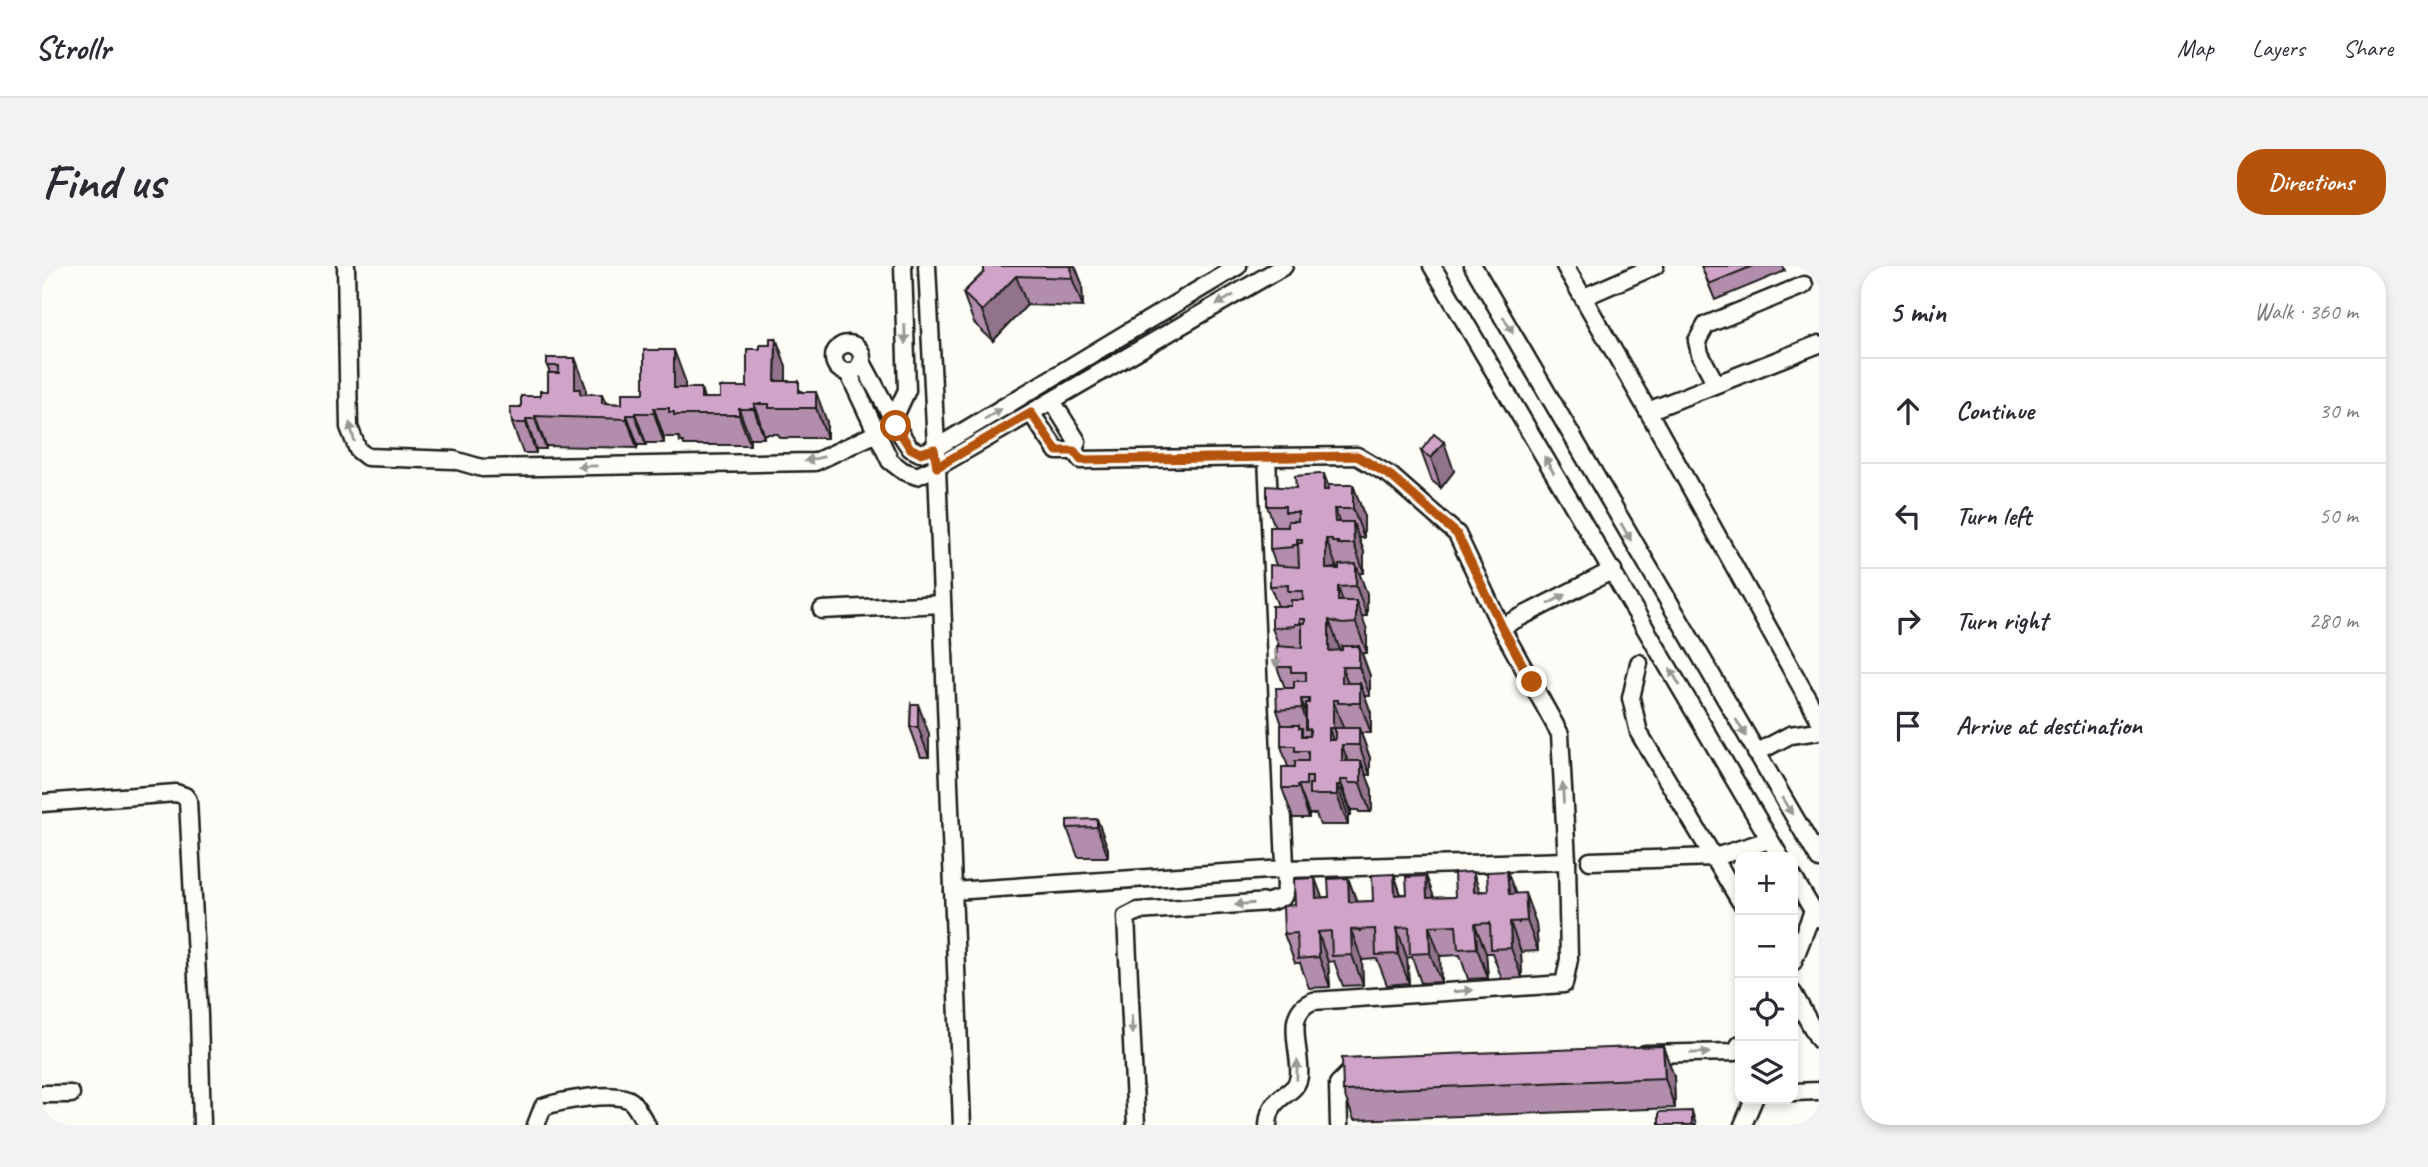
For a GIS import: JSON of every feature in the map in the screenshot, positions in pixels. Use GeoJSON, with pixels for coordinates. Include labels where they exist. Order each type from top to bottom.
{"type":"FeatureCollection","features":[{"type":"Feature","properties":{"kind":"street"},"geometry":{"type":"LineString","coordinates":[[346,266],[349,427],[358,450],[367,457],[454,460],[482,468],[815,461],[877,433],[894,418],[907,390],[902,266]]}},
{"type":"Feature","properties":{"kind":"street"},"geometry":{"type":"LineString","coordinates":[[927,266],[962,1125]]}},
{"type":"Feature","properties":{"kind":"street"},"geometry":{"type":"LineString","coordinates":[[862,362],[857,369],[848,372],[839,369],[834,361],[835,352],[841,345],[855,345],[862,352],[862,362],[885,407],[910,448],[920,453],[934,449],[1238,266]]}},
{"type":"Feature","properties":{"kind":"street"},"geometry":{"type":"LineString","coordinates":[[848,372],[890,461],[903,471],[916,476],[937,467],[1284,266]]}},
{"type":"Feature","properties":{"kind":"street"},"geometry":{"type":"LineString","coordinates":[[1432,266],[1777,852]]}},
{"type":"Feature","properties":{"kind":"street"},"geometry":{"type":"LineString","coordinates":[[1473,266],[1819,859]]}},
{"type":"Feature","properties":{"kind":"street"},"geometry":{"type":"LineString","coordinates":[[1565,266],[1819,719]]}},
{"type":"Feature","properties":{"kind":"street"},"geometry":{"type":"LineString","coordinates":[[1584,297],[1655,266]]}},
{"type":"Feature","properties":{"kind":"street"},"geometry":{"type":"LineString","coordinates":[[1716,384],[1700,354],[1697,341],[1706,325],[1804,285]]}},
{"type":"Feature","properties":{"kind":"street"},"geometry":{"type":"LineString","coordinates":[[1648,411],[1819,344]]}},
{"type":"Feature","properties":{"kind":"street"},"geometry":{"type":"LineString","coordinates":[[1052,401],[1077,441],[1074,451]]}},
{"type":"Feature","properties":{"kind":"street"},"geometry":{"type":"LineString","coordinates":[[1031,413],[1057,451],[1074,451]]}},
{"type":"Feature","properties":{"kind":"street"},"geometry":{"type":"LineString","coordinates":[[1074,451],[1081,460],[1357,456],[1391,476],[1457,534],[1502,627],[1560,734],[1569,959],[1564,984],[1313,1001],[1303,1005],[1295,1018],[1299,1078],[1294,1088],[1278,1098],[1269,1111],[1268,1125]]}},
{"type":"Feature","properties":{"kind":"street"},"geometry":{"type":"LineString","coordinates":[[1136,1125],[1126,917],[1138,911],[1269,902],[1283,897],[1286,888],[1267,457]]}},
{"type":"Feature","properties":{"kind":"street"},"geometry":{"type":"LineString","coordinates":[[1502,627],[1613,570]]}},
{"type":"Feature","properties":{"kind":"street"},"geometry":{"type":"LineString","coordinates":[[822,610],[942,604]]}},
{"type":"Feature","properties":{"kind":"street"},"geometry":{"type":"LineString","coordinates":[[1639,663],[1631,698],[1639,733],[1735,892]]}},
{"type":"Feature","properties":{"kind":"street"},"geometry":{"type":"LineString","coordinates":[[1756,753],[1790,735],[1819,731]]}},
{"type":"Feature","properties":{"kind":"street"},"geometry":{"type":"LineString","coordinates":[[42,803],[176,793],[188,800],[200,1016],[202,1125]]}},
{"type":"Feature","properties":{"kind":"street"},"geometry":{"type":"LineString","coordinates":[[1590,860],[1715,857],[1769,839]]}},
{"type":"Feature","properties":{"kind":"street"},"geometry":{"type":"LineString","coordinates":[[953,891],[1285,869],[1567,861]]}},
{"type":"Feature","properties":{"kind":"street"},"geometry":{"type":"LineString","coordinates":[[1798,885],[1816,916],[1798,952]]}},
{"type":"Feature","properties":{"kind":"street"},"geometry":{"type":"LineString","coordinates":[[1798,1002],[1819,1040]]}},
{"type":"Feature","properties":{"kind":"street"},"geometry":{"type":"LineString","coordinates":[[1624,1054],[1735,1053]]}},
{"type":"Feature","properties":{"kind":"street"},"geometry":{"type":"LineString","coordinates":[[1339,1125],[1338,1084],[1353,1069],[1375,1059]]}},
{"type":"Feature","properties":{"kind":"street"},"geometry":{"type":"LineString","coordinates":[[1798,1092],[1819,1091]]}},
{"type":"Feature","properties":{"kind":"street"},"geometry":{"type":"LineString","coordinates":[[42,1094],[71,1094]]}},
{"type":"Feature","properties":{"kind":"street"},"geometry":{"type":"LineString","coordinates":[[536,1125],[543,1107],[560,1101],[622,1096],[632,1102],[647,1125]]}},
{"type":"Feature","properties":{"kind":"street"},"geometry":{"type":"LineString","coordinates":[[1743,1125],[1752,1104]]}},
{"type":"Feature","properties":{"kind":"building"},"geometry":{"type":"Polygon","coordinates":[[[984,266],[1071,266],[1072,278],[1016,276],[982,311],[963,293],[984,272],[984,266]]]}},
{"type":"Feature","properties":{"kind":"building"},"geometry":{"type":"Polygon","coordinates":[[[1701,266],[1753,266],[1709,284],[1701,266]]]}},
{"type":"Feature","properties":{"kind":"building"},"geometry":{"type":"Polygon","coordinates":[[[770,338],[776,338],[775,381],[799,381],[799,392],[816,392],[816,408],[769,408],[769,404],[754,404],[754,409],[739,409],[739,415],[674,415],[674,412],[669,412],[669,408],[654,408],[654,413],[635,413],[627,415],[627,419],[535,416],[535,419],[526,419],[526,423],[512,423],[510,407],[521,407],[521,396],[540,396],[540,391],[548,391],[548,373],[559,373],[559,366],[547,366],[547,358],[575,358],[575,389],[580,389],[580,394],[602,394],[602,403],[622,404],[622,393],[644,393],[644,350],[674,350],[674,388],[701,388],[701,398],[720,398],[720,387],[747,387],[747,349],[760,349],[760,345],[770,345],[770,338]]]}},
{"type":"Feature","properties":{"kind":"building"},"geometry":{"type":"Polygon","coordinates":[[[1434,434],[1444,442],[1431,458],[1421,451],[1434,434]]]}},
{"type":"Feature","properties":{"kind":"building"},"geometry":{"type":"Polygon","coordinates":[[[1324,474],[1324,490],[1328,490],[1328,485],[1353,485],[1353,509],[1334,509],[1335,522],[1353,522],[1354,544],[1338,544],[1332,542],[1332,539],[1326,539],[1326,569],[1339,569],[1339,565],[1356,564],[1356,586],[1338,587],[1338,601],[1356,601],[1356,623],[1342,624],[1329,620],[1329,651],[1342,650],[1342,646],[1359,646],[1359,667],[1342,667],[1342,683],[1360,683],[1360,703],[1338,703],[1338,700],[1333,700],[1333,728],[1329,728],[1329,740],[1335,740],[1335,728],[1359,728],[1359,745],[1342,745],[1342,761],[1361,761],[1361,780],[1360,783],[1348,783],[1348,780],[1340,780],[1337,795],[1309,795],[1312,777],[1306,777],[1306,785],[1298,785],[1299,788],[1282,788],[1282,767],[1295,767],[1295,761],[1308,761],[1308,751],[1295,751],[1295,746],[1281,746],[1281,725],[1299,725],[1299,728],[1302,728],[1302,736],[1310,736],[1310,729],[1306,729],[1306,703],[1309,703],[1309,699],[1301,699],[1302,708],[1277,710],[1276,688],[1294,688],[1294,681],[1306,681],[1306,672],[1291,672],[1291,667],[1277,667],[1277,646],[1302,648],[1302,623],[1305,623],[1305,619],[1300,619],[1300,624],[1295,626],[1272,628],[1272,606],[1291,606],[1291,600],[1303,600],[1303,591],[1288,591],[1288,585],[1270,586],[1270,565],[1299,567],[1298,543],[1302,543],[1302,539],[1297,539],[1297,545],[1293,547],[1270,549],[1270,527],[1288,527],[1288,521],[1298,521],[1298,512],[1285,512],[1285,506],[1267,506],[1267,486],[1296,488],[1295,476],[1324,474]]]}},
{"type":"Feature","properties":{"kind":"building"},"geometry":{"type":"Polygon","coordinates":[[[911,704],[918,704],[918,727],[910,727],[911,704]]]}},
{"type":"Feature","properties":{"kind":"building"},"geometry":{"type":"Polygon","coordinates":[[[1097,819],[1097,827],[1067,828],[1067,820],[1097,819]]]}},
{"type":"Feature","properties":{"kind":"building"},"geometry":{"type":"Polygon","coordinates":[[[1507,871],[1509,894],[1525,893],[1527,921],[1510,922],[1511,948],[1491,949],[1490,923],[1475,924],[1477,948],[1458,949],[1456,925],[1429,926],[1430,953],[1410,954],[1409,927],[1397,928],[1398,954],[1376,955],[1375,929],[1351,930],[1352,955],[1332,956],[1331,931],[1318,932],[1319,957],[1298,959],[1297,933],[1284,934],[1283,906],[1295,905],[1294,879],[1315,878],[1316,898],[1329,897],[1328,879],[1348,878],[1349,902],[1373,901],[1372,875],[1394,874],[1395,895],[1407,894],[1406,877],[1426,876],[1427,898],[1455,897],[1454,873],[1473,872],[1474,892],[1488,891],[1487,872],[1507,871]]]}},
{"type":"Feature","properties":{"kind":"building"},"geometry":{"type":"Polygon","coordinates":[[[1663,1046],[1665,1078],[1343,1091],[1342,1058],[1663,1046]]]}},
{"type":"Feature","properties":{"kind":"building"},"geometry":{"type":"Polygon","coordinates":[[[1692,1111],[1692,1125],[1659,1125],[1659,1112],[1692,1111]]]}},
{"type":"Feature","properties":{"kind":"route"},"geometry":{"type":"LineString","coordinates":[[896,426],[910,448],[920,453],[934,449],[937,467],[1031,413],[1057,451],[1074,451],[1081,460],[1357,456],[1391,476],[1457,534],[1532,682]]}}]}
